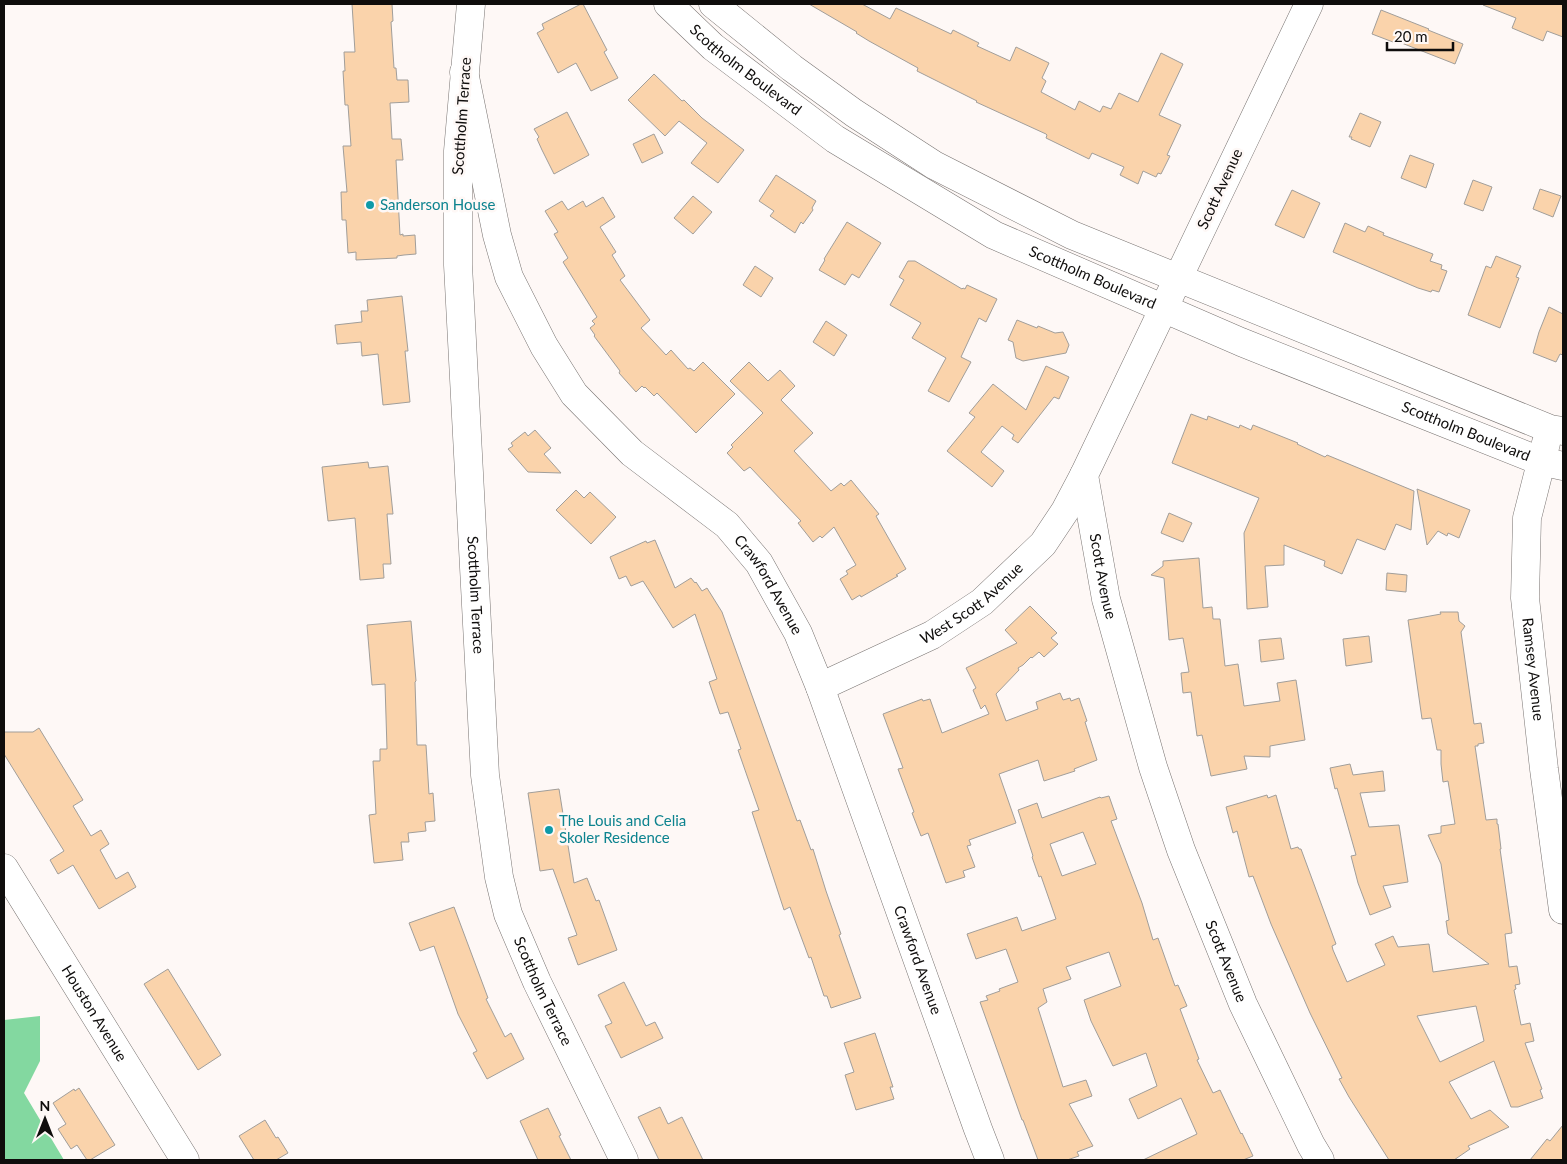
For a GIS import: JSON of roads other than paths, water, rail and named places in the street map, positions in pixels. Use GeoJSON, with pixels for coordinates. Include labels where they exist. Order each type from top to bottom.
{"type":"FeatureCollection","features":[{"type":"Feature","properties":{"kind":"street","name":"Scottholm Terrace"},"geometry":{"type":"LineString","coordinates":[[471,4],[458,150],[458,264],[485,775],[499,877],[508,914],[537,982],[624,1160]]}},
{"type":"Feature","properties":{"kind":"street","name":"Scottholm Boulevard"},"geometry":{"type":"LineString","coordinates":[[668,4],[713,48],[835,139],[994,235],[1241,342],[1552,464]]}},
{"type":"Feature","properties":{"kind":"street","name":"Scottholm Boulevard"},"geometry":{"type":"LineString","coordinates":[[713,4],[815,85],[934,165],[1072,235],[1556,430]]}},
{"type":"Feature","properties":{"kind":"street","name":"Scott Avenue"},"geometry":{"type":"LineString","coordinates":[[1309,4],[1084,475],[1106,599],[1156,776],[1181,850],[1243,1004],[1320,1160]]}},
{"type":"Feature","properties":{"kind":"street","name":"Crawford Avenue"},"geometry":{"type":"LineString","coordinates":[[464,72],[497,235],[509,277],[544,346],[574,394],[632,453],[726,525],[759,563],[798,633],[820,687],[990,1160]]}},
{"type":"Feature","properties":{"kind":"street","name":"Ramsey Avenue"},"geometry":{"type":"LineString","coordinates":[[1556,430],[1552,464],[1528,518],[1525,598],[1544,769],[1563,910]]}},
{"type":"Feature","properties":{"kind":"street","name":"West Scott Avenue"},"geometry":{"type":"LineString","coordinates":[[820,687],[932,635],[982,602],[1043,544],[1065,511],[1084,475]]}},
{"type":"Feature","properties":{"kind":"street","name":"Houston Avenue"},"geometry":{"type":"LineString","coordinates":[[4,868],[185,1160]]}},
{"type":"Feature","properties":{"kind":"place","name":"Sanderson House"},"geometry":{"type":"Point","coordinates":[370,205]}},
{"type":"Feature","properties":{"kind":"place","name":"The Louis and Celia Skoler Residence"},"geometry":{"type":"Point","coordinates":[549,830]}}]}
